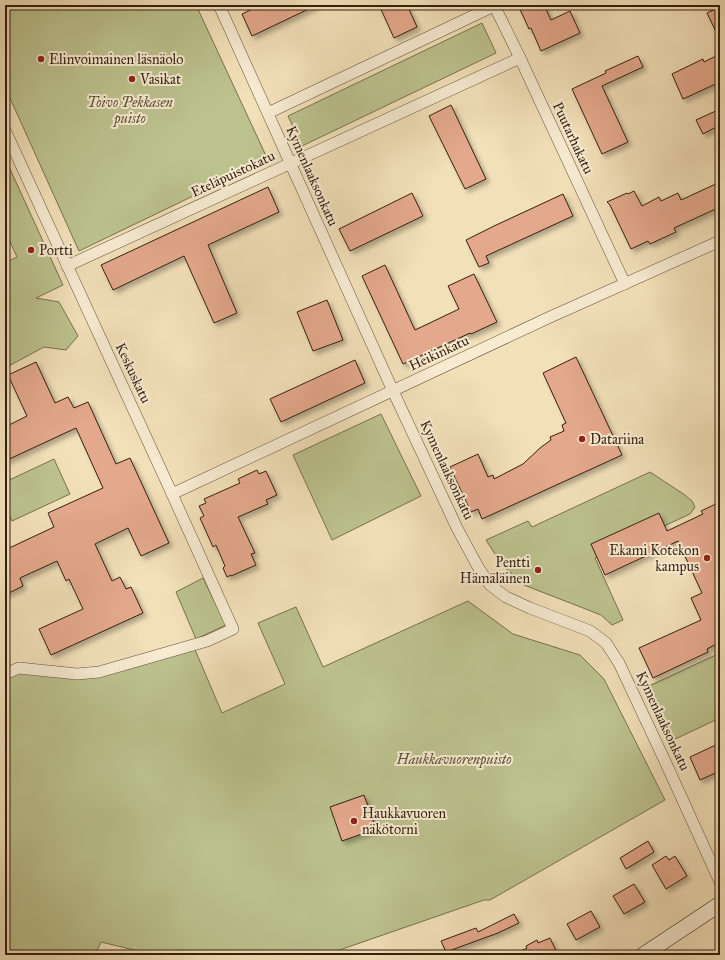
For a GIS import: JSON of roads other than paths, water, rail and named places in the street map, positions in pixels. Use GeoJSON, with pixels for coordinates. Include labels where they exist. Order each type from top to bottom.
{"type":"FeatureCollection","features":[{"type":"Feature","properties":{"kind":"main road"},"geometry":{"type":"LineString","coordinates":[[643,955],[720,904]]}},
{"type":"Feature","properties":{"kind":"street","name":"Kymenlaaksonkatu"},"geometry":{"type":"LineString","coordinates":[[219,5],[393,392],[464,541],[478,567],[490,585],[506,597],[590,631],[606,643],[619,663],[720,882]]}},
{"type":"Feature","properties":{"kind":"street"},"geometry":{"type":"LineString","coordinates":[[268,113],[494,6]]}},
{"type":"Feature","properties":{"kind":"street","name":"Puutarhakatu"},"geometry":{"type":"LineString","coordinates":[[494,6],[520,58],[625,284]]}},
{"type":"Feature","properties":{"kind":"street","name":"Eteläpuistokatu"},"geometry":{"type":"LineString","coordinates":[[67,266],[520,58]]}},
{"type":"Feature","properties":{"kind":"street","name":"Keskuskatu"},"geometry":{"type":"LineString","coordinates":[[5,130],[233,629],[207,641],[99,672],[77,674],[19,668],[5,674]]}},
{"type":"Feature","properties":{"kind":"street","name":"Heikinkatu"},"geometry":{"type":"LineString","coordinates":[[172,494],[541,322],[720,241]]}},
{"type":"Feature","properties":{"kind":"place","name":"Elinvoimainen läsnäolo"},"geometry":{"type":"Point","coordinates":[41,59]}},
{"type":"Feature","properties":{"kind":"place","name":"Vasikat"},"geometry":{"type":"Point","coordinates":[132,79]}},
{"type":"Feature","properties":{"kind":"place","name":"Portti"},"geometry":{"type":"Point","coordinates":[31,250]}},
{"type":"Feature","properties":{"kind":"place","name":"Datariina"},"geometry":{"type":"Point","coordinates":[582,439]}},
{"type":"Feature","properties":{"kind":"place","name":"Ekami Kotekon kampus"},"geometry":{"type":"Point","coordinates":[707,558]}},
{"type":"Feature","properties":{"kind":"place","name":"Pentti Hämäläinen"},"geometry":{"type":"Point","coordinates":[538,570]}},
{"type":"Feature","properties":{"kind":"place","name":"Haukkavuoren näkötorni"},"geometry":{"type":"Point","coordinates":[354,821]}},
{"type":"Feature","properties":{"kind":"park label","name":"Toivo Pekkasen puisto"},"geometry":{"type":"Point","coordinates":[130,110]}},
{"type":"Feature","properties":{"kind":"park label","name":"Haukkavuorenpuisto"},"geometry":{"type":"Point","coordinates":[454,759]}}]}
